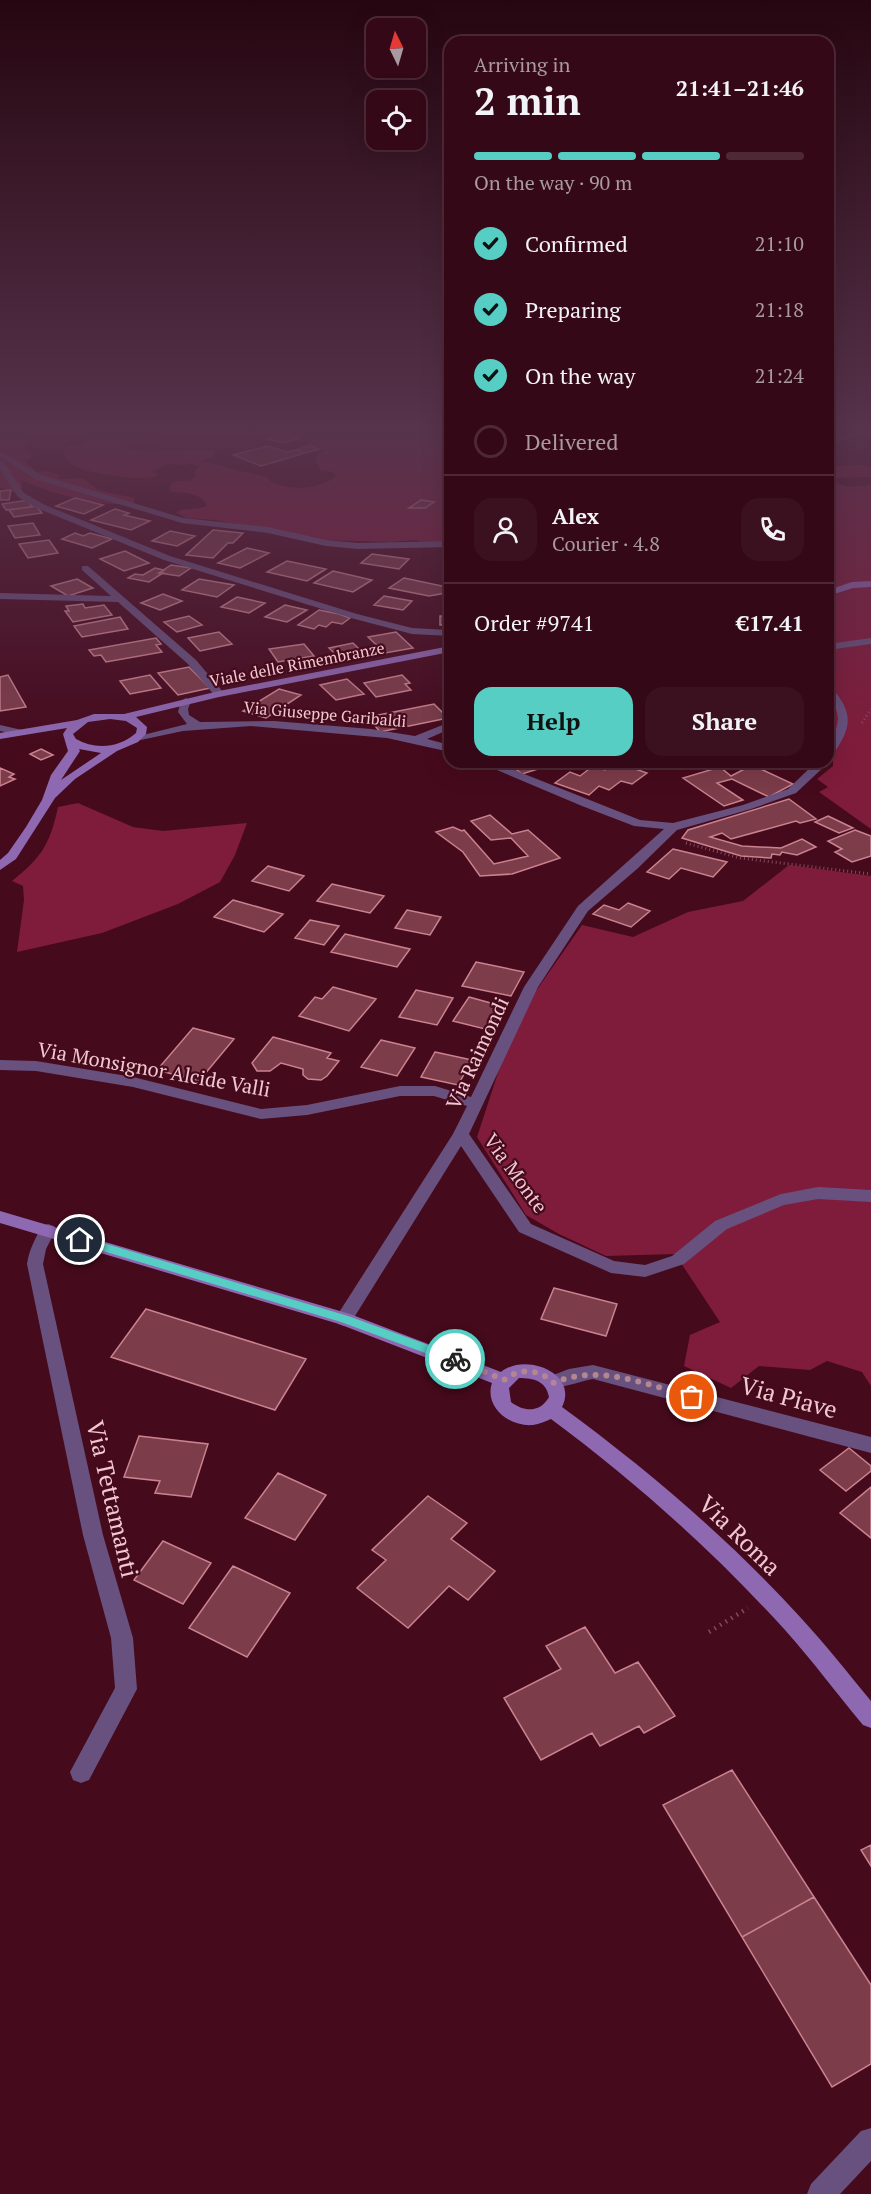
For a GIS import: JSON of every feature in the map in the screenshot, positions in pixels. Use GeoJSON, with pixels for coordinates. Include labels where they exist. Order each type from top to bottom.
{"type":"FeatureCollection","features":[{"type":"Feature","properties":{"kind":"main road"},"geometry":{"type":"LineString","coordinates":[[834,591],[852,585],[871,584]]}},
{"type":"Feature","properties":{"kind":"main road","name":"Viale delle Rimembranze"},"geometry":{"type":"LineString","coordinates":[[0,736],[105,716],[123,717],[151,712],[219,694],[444,650]]}},
{"type":"Feature","properties":{"kind":"main road","name":"Viale delle Rimembranze"},"geometry":{"type":"LineString","coordinates":[[140,724],[151,712]]}},
{"type":"Feature","properties":{"kind":"main road"},"geometry":{"type":"LineString","coordinates":[[0,866],[12,856],[48,800],[70,777],[96,759],[135,740],[141,734],[140,724],[123,717]]}},
{"type":"Feature","properties":{"kind":"main road"},"geometry":{"type":"LineString","coordinates":[[48,800],[57,775],[74,751],[68,734],[81,722]]}},
{"type":"Feature","properties":{"kind":"main road"},"geometry":{"type":"LineString","coordinates":[[71,741],[90,749],[119,747]]}},
{"type":"Feature","properties":{"kind":"main road"},"geometry":{"type":"LineString","coordinates":[[0,1216],[344,1319],[504,1380]]}},
{"type":"Feature","properties":{"kind":"main road"},"geometry":{"type":"LineString","coordinates":[[539,1372],[554,1383],[558,1396],[552,1409],[537,1417],[519,1416],[510,1412],[499,1400],[500,1386],[510,1374],[539,1372]]}},
{"type":"Feature","properties":{"kind":"main road","name":"Via Roma"},"geometry":{"type":"LineString","coordinates":[[552,1409],[597,1442],[690,1520],[794,1625],[871,1719]]}},
{"type":"Feature","properties":{"kind":"street"},"geometry":{"type":"LineString","coordinates":[[114,536],[167,558],[354,616],[412,631],[444,633]]}},
{"type":"Feature","properties":{"kind":"street"},"geometry":{"type":"LineString","coordinates":[[296,536],[326,543],[358,546],[444,544]]}},
{"type":"Feature","properties":{"kind":"street"},"geometry":{"type":"LineString","coordinates":[[85,568],[192,662],[219,694]]}},
{"type":"Feature","properties":{"kind":"street"},"geometry":{"type":"LineString","coordinates":[[0,597],[122,599]]}},
{"type":"Feature","properties":{"kind":"street"},"geometry":{"type":"LineString","coordinates":[[834,646],[871,641]]}},
{"type":"Feature","properties":{"kind":"street"},"geometry":{"type":"LineString","coordinates":[[834,697],[839,702],[844,719],[842,730],[834,744]]}},
{"type":"Feature","properties":{"kind":"street"},"geometry":{"type":"LineString","coordinates":[[186,701],[182,708],[183,715],[187,720],[196,724]]}},
{"type":"Feature","properties":{"kind":"street","name":"Via Giuseppe Garibaldi"},"geometry":{"type":"LineString","coordinates":[[135,740],[196,724],[249,722],[418,739],[444,747]]}},
{"type":"Feature","properties":{"kind":"street","name":"Via Giuseppe Garibaldi"},"geometry":{"type":"LineString","coordinates":[[140,724],[176,728]]}},
{"type":"Feature","properties":{"kind":"street"},"geometry":{"type":"LineString","coordinates":[[0,728],[18,732]]}},
{"type":"Feature","properties":{"kind":"street"},"geometry":{"type":"LineString","coordinates":[[418,739],[444,728]]}},
{"type":"Feature","properties":{"kind":"street"},"geometry":{"type":"LineString","coordinates":[[499,768],[586,804],[668,832],[792,791],[817,768]]}},
{"type":"Feature","properties":{"kind":"street","name":"Via Raimondi"},"geometry":{"type":"LineString","coordinates":[[344,1319],[461,1134],[531,987],[580,913],[599,893],[633,866],[668,832]]}},
{"type":"Feature","properties":{"kind":"street","name":"Via Monsignor Alcide Valli"},"geometry":{"type":"LineString","coordinates":[[0,1065],[36,1066],[133,1082],[261,1114],[307,1110],[400,1091],[435,1091],[477,1104]]}},
{"type":"Feature","properties":{"kind":"street","name":"Via Monte"},"geometry":{"type":"LineString","coordinates":[[461,1134],[525,1228],[610,1267],[645,1271],[678,1260],[722,1225],[781,1200],[818,1193],[871,1196]]}},
{"type":"Feature","properties":{"kind":"street","name":"Via Tettamanti"},"geometry":{"type":"LineString","coordinates":[[48,1230],[38,1249],[35,1264],[93,1535],[122,1638],[126,1689],[81,1772]]}},
{"type":"Feature","properties":{"kind":"street","name":"Via Piave"},"geometry":{"type":"LineString","coordinates":[[554,1383],[568,1376],[593,1372],[871,1445]]}},
{"type":"Feature","properties":{"kind":"street"},"geometry":{"type":"LineString","coordinates":[[821,2194],[871,2141]]}},
{"type":"Feature","properties":{"kind":"path"},"geometry":{"type":"LineString","coordinates":[[668,832],[740,858],[871,874]]}},
{"type":"Feature","properties":{"kind":"path"},"geometry":{"type":"LineString","coordinates":[[709,1632],[748,1608],[754,1615]]}},
{"type":"Feature","properties":{"kind":"shaded area"},"geometry":{"type":"Polygon","coordinates":[[[302,536],[444,536],[444,545],[415,540],[391,542],[321,540],[302,536]]]}},
{"type":"Feature","properties":{"kind":"shaded area"},"geometry":{"type":"Polygon","coordinates":[[[834,536],[871,536],[871,829],[819,792],[828,787],[817,779],[831,768],[834,768],[834,536]]]}},
{"type":"Feature","properties":{"kind":"shaded area"},"geometry":{"type":"Polygon","coordinates":[[[78,803],[133,827],[163,831],[247,823],[235,855],[220,882],[178,904],[102,933],[17,952],[24,900],[23,886],[12,881],[31,865],[43,849],[52,831],[58,807],[78,803]]]}},
{"type":"Feature","properties":{"kind":"shaded area"},"geometry":{"type":"Polygon","coordinates":[[[789,865],[871,876],[871,1386],[862,1372],[827,1361],[810,1370],[759,1366],[731,1388],[684,1366],[690,1335],[720,1322],[675,1254],[606,1256],[559,1234],[526,1215],[477,1137],[515,1021],[582,925],[633,937],[688,912],[743,901],[789,865]]]}},
{"type":"Feature","properties":{"kind":"building"},"geometry":{"type":"Polygon","coordinates":[[[68,536],[102,536],[112,539],[92,548],[62,539],[68,536]]]}},
{"type":"Feature","properties":{"kind":"building"},"geometry":{"type":"Polygon","coordinates":[[[160,536],[194,536],[177,546],[152,541],[160,536]]]}},
{"type":"Feature","properties":{"kind":"building"},"geometry":{"type":"Polygon","coordinates":[[[206,536],[240,536],[233,543],[228,543],[213,558],[186,555],[206,536]]]}},
{"type":"Feature","properties":{"kind":"building"},"geometry":{"type":"Polygon","coordinates":[[[49,540],[58,553],[28,558],[19,544],[49,540]]]}},
{"type":"Feature","properties":{"kind":"building"},"geometry":{"type":"Polygon","coordinates":[[[247,548],[269,553],[240,568],[218,563],[247,548]]]}},
{"type":"Feature","properties":{"kind":"building"},"geometry":{"type":"Polygon","coordinates":[[[125,551],[149,563],[124,571],[100,559],[125,551]]]}},
{"type":"Feature","properties":{"kind":"building"},"geometry":{"type":"Polygon","coordinates":[[[372,554],[409,559],[399,569],[361,563],[372,554]]]}},
{"type":"Feature","properties":{"kind":"building"},"geometry":{"type":"Polygon","coordinates":[[[287,561],[326,569],[307,581],[267,572],[287,561]]]}},
{"type":"Feature","properties":{"kind":"building"},"geometry":{"type":"Polygon","coordinates":[[[171,565],[191,568],[179,576],[159,573],[171,565]]]}},
{"type":"Feature","properties":{"kind":"building"},"geometry":{"type":"Polygon","coordinates":[[[155,568],[164,570],[159,573],[163,573],[149,582],[128,578],[135,574],[143,575],[155,568]]]}},
{"type":"Feature","properties":{"kind":"building"},"geometry":{"type":"Polygon","coordinates":[[[333,571],[372,580],[353,592],[314,583],[333,571]]]}},
{"type":"Feature","properties":{"kind":"building"},"geometry":{"type":"Polygon","coordinates":[[[404,578],[444,586],[444,593],[429,596],[389,588],[404,578]]]}},
{"type":"Feature","properties":{"kind":"building"},"geometry":{"type":"Polygon","coordinates":[[[77,579],[93,588],[68,596],[51,586],[77,579]]]}},
{"type":"Feature","properties":{"kind":"building"},"geometry":{"type":"Polygon","coordinates":[[[199,579],[234,585],[217,597],[182,590],[199,579]]]}},
{"type":"Feature","properties":{"kind":"building"},"geometry":{"type":"Polygon","coordinates":[[[163,594],[182,601],[160,610],[141,603],[163,594]]]}},
{"type":"Feature","properties":{"kind":"building"},"geometry":{"type":"Polygon","coordinates":[[[384,596],[412,601],[403,610],[374,605],[384,596]]]}},
{"type":"Feature","properties":{"kind":"building"},"geometry":{"type":"Polygon","coordinates":[[[237,597],[265,603],[249,613],[221,607],[237,597]]]}},
{"type":"Feature","properties":{"kind":"building"},"geometry":{"type":"Polygon","coordinates":[[[83,604],[85,608],[104,605],[112,615],[73,622],[65,611],[69,611],[66,606],[83,604]]]}},
{"type":"Feature","properties":{"kind":"building"},"geometry":{"type":"Polygon","coordinates":[[[285,605],[307,610],[287,622],[265,617],[285,605]]]}},
{"type":"Feature","properties":{"kind":"building"},"geometry":{"type":"Polygon","coordinates":[[[319,610],[350,618],[342,624],[332,622],[326,627],[319,625],[314,629],[298,625],[319,610]]]}},
{"type":"Feature","properties":{"kind":"building"},"geometry":{"type":"Polygon","coordinates":[[[189,616],[202,625],[177,632],[164,622],[189,616]]]}},
{"type":"Feature","properties":{"kind":"building"},"geometry":{"type":"Polygon","coordinates":[[[440,616],[444,616],[444,625],[440,625],[440,616]]]}},
{"type":"Feature","properties":{"kind":"building"},"geometry":{"type":"Polygon","coordinates":[[[120,617],[128,629],[82,637],[74,626],[120,617]]]}},
{"type":"Feature","properties":{"kind":"building"},"geometry":{"type":"Polygon","coordinates":[[[219,632],[232,644],[200,651],[188,638],[219,632]]]}},
{"type":"Feature","properties":{"kind":"building"},"geometry":{"type":"Polygon","coordinates":[[[396,632],[413,648],[385,653],[368,637],[396,632]]]}},
{"type":"Feature","properties":{"kind":"building"},"geometry":{"type":"Polygon","coordinates":[[[156,638],[161,644],[156,645],[162,652],[106,662],[101,655],[94,656],[89,650],[156,638]]]}},
{"type":"Feature","properties":{"kind":"building"},"geometry":{"type":"Polygon","coordinates":[[[353,643],[361,651],[337,656],[329,648],[353,643]]]}},
{"type":"Feature","properties":{"kind":"building"},"geometry":{"type":"Polygon","coordinates":[[[304,644],[314,656],[278,662],[269,649],[304,644]]]}},
{"type":"Feature","properties":{"kind":"building"},"geometry":{"type":"Polygon","coordinates":[[[189,667],[210,688],[178,695],[158,673],[189,667]]]}},
{"type":"Feature","properties":{"kind":"building"},"geometry":{"type":"Polygon","coordinates":[[[8,675],[26,707],[0,711],[0,677],[8,675]]]}},
{"type":"Feature","properties":{"kind":"building"},"geometry":{"type":"Polygon","coordinates":[[[150,675],[161,688],[130,694],[120,681],[150,675]]]}},
{"type":"Feature","properties":{"kind":"building"},"geometry":{"type":"Polygon","coordinates":[[[402,675],[410,683],[405,684],[411,690],[376,697],[364,683],[402,675]]]}},
{"type":"Feature","properties":{"kind":"building"},"geometry":{"type":"Polygon","coordinates":[[[347,679],[364,694],[336,700],[320,685],[347,679]]]}},
{"type":"Feature","properties":{"kind":"building"},"geometry":{"type":"Polygon","coordinates":[[[279,689],[301,695],[266,718],[243,711],[279,689]]]}},
{"type":"Feature","properties":{"kind":"building"},"geometry":{"type":"Polygon","coordinates":[[[434,704],[444,714],[444,719],[380,732],[368,717],[434,704]]]}},
{"type":"Feature","properties":{"kind":"building"},"geometry":{"type":"Polygon","coordinates":[[[41,749],[53,755],[41,760],[30,754],[41,749]]]}},
{"type":"Feature","properties":{"kind":"building"},"geometry":{"type":"Polygon","coordinates":[[[0,768],[14,774],[9,777],[15,779],[0,786],[0,768]]]}},
{"type":"Feature","properties":{"kind":"building"},"geometry":{"type":"Polygon","coordinates":[[[514,768],[541,768],[522,774],[514,768]]]}},
{"type":"Feature","properties":{"kind":"building"},"geometry":{"type":"Polygon","coordinates":[[[590,768],[605,770],[608,768],[632,768],[647,773],[632,784],[621,781],[609,790],[599,786],[589,795],[555,783],[570,772],[580,776],[590,768]]]}},
{"type":"Feature","properties":{"kind":"building"},"geometry":{"type":"Polygon","coordinates":[[[717,768],[721,768],[731,776],[746,768],[758,768],[793,784],[769,797],[732,779],[717,783],[743,800],[724,806],[683,778],[717,768]]]}},
{"type":"Feature","properties":{"kind":"building"},"geometry":{"type":"Polygon","coordinates":[[[789,799],[816,819],[800,823],[796,821],[731,839],[722,833],[710,837],[742,846],[781,848],[802,839],[816,847],[797,855],[782,852],[780,855],[772,854],[771,858],[741,856],[682,838],[688,830],[789,799]]]}},
{"type":"Feature","properties":{"kind":"building"},"geometry":{"type":"Polygon","coordinates":[[[490,815],[512,834],[528,830],[560,858],[512,874],[480,876],[463,852],[436,832],[453,827],[464,830],[494,864],[528,856],[511,838],[491,840],[471,821],[490,815]]]}},
{"type":"Feature","properties":{"kind":"building"},"geometry":{"type":"Polygon","coordinates":[[[828,816],[853,828],[839,833],[815,822],[828,816]]]}},
{"type":"Feature","properties":{"kind":"building"},"geometry":{"type":"Polygon","coordinates":[[[855,830],[871,836],[871,856],[852,862],[835,852],[842,849],[828,841],[855,830]]]}},
{"type":"Feature","properties":{"kind":"building"},"geometry":{"type":"Polygon","coordinates":[[[673,849],[727,862],[713,877],[681,868],[669,879],[647,872],[673,849]]]}},
{"type":"Feature","properties":{"kind":"building"},"geometry":{"type":"Polygon","coordinates":[[[268,866],[304,876],[289,891],[252,881],[268,866]]]}},
{"type":"Feature","properties":{"kind":"building"},"geometry":{"type":"Polygon","coordinates":[[[332,884],[384,896],[370,913],[317,901],[332,884]]]}},
{"type":"Feature","properties":{"kind":"building"},"geometry":{"type":"Polygon","coordinates":[[[233,900],[283,914],[264,932],[214,917],[233,900]]]}},
{"type":"Feature","properties":{"kind":"building"},"geometry":{"type":"Polygon","coordinates":[[[628,903],[650,911],[631,927],[593,914],[604,905],[619,910],[628,903]]]}},
{"type":"Feature","properties":{"kind":"building"},"geometry":{"type":"Polygon","coordinates":[[[407,910],[441,917],[430,935],[395,928],[407,910]]]}},
{"type":"Feature","properties":{"kind":"building"},"geometry":{"type":"Polygon","coordinates":[[[310,920],[339,926],[324,945],[295,938],[310,920]]]}},
{"type":"Feature","properties":{"kind":"building"},"geometry":{"type":"Polygon","coordinates":[[[345,934],[410,949],[397,967],[331,952],[345,934]]]}},
{"type":"Feature","properties":{"kind":"building"},"geometry":{"type":"Polygon","coordinates":[[[476,962],[524,972],[511,996],[462,986],[476,962]]]}},
{"type":"Feature","properties":{"kind":"building"},"geometry":{"type":"Polygon","coordinates":[[[333,987],[376,999],[349,1031],[299,1016],[315,997],[322,999],[333,987]]]}},
{"type":"Feature","properties":{"kind":"building"},"geometry":{"type":"Polygon","coordinates":[[[416,990],[453,998],[437,1025],[399,1017],[416,990]]]}},
{"type":"Feature","properties":{"kind":"building"},"geometry":{"type":"Polygon","coordinates":[[[469,997],[505,1007],[489,1030],[453,1021],[469,997]]]}},
{"type":"Feature","properties":{"kind":"building"},"geometry":{"type":"Polygon","coordinates":[[[193,1028],[234,1039],[199,1081],[157,1070],[193,1028]]]}},
{"type":"Feature","properties":{"kind":"building"},"geometry":{"type":"Polygon","coordinates":[[[273,1037],[331,1053],[327,1058],[339,1061],[321,1080],[308,1079],[303,1075],[303,1069],[281,1063],[270,1071],[257,1071],[252,1063],[273,1037]]]}},
{"type":"Feature","properties":{"kind":"building"},"geometry":{"type":"Polygon","coordinates":[[[381,1040],[415,1048],[397,1076],[361,1067],[381,1040]]]}},
{"type":"Feature","properties":{"kind":"building"},"geometry":{"type":"Polygon","coordinates":[[[435,1052],[472,1060],[458,1085],[421,1077],[435,1052]]]}},
{"type":"Feature","properties":{"kind":"building"},"geometry":{"type":"Polygon","coordinates":[[[554,1288],[617,1304],[606,1336],[541,1319],[554,1288]]]}},
{"type":"Feature","properties":{"kind":"building"},"geometry":{"type":"Polygon","coordinates":[[[146,1309],[306,1359],[275,1410],[111,1357],[146,1309]]]}},
{"type":"Feature","properties":{"kind":"building"},"geometry":{"type":"Polygon","coordinates":[[[139,1436],[208,1444],[191,1497],[155,1493],[160,1481],[124,1477],[139,1436]]]}},
{"type":"Feature","properties":{"kind":"building"},"geometry":{"type":"Polygon","coordinates":[[[849,1448],[871,1466],[871,1471],[846,1491],[820,1470],[849,1448]]]}},
{"type":"Feature","properties":{"kind":"building"},"geometry":{"type":"Polygon","coordinates":[[[278,1473],[326,1495],[295,1540],[245,1518],[278,1473]]]}},
{"type":"Feature","properties":{"kind":"building"},"geometry":{"type":"Polygon","coordinates":[[[871,1487],[871,1538],[840,1513],[871,1487]]]}},
{"type":"Feature","properties":{"kind":"building"},"geometry":{"type":"Polygon","coordinates":[[[428,1496],[467,1523],[451,1539],[495,1571],[468,1600],[449,1586],[408,1628],[357,1588],[386,1560],[372,1550],[428,1496]]]}},
{"type":"Feature","properties":{"kind":"building"},"geometry":{"type":"Polygon","coordinates":[[[163,1541],[211,1563],[183,1604],[134,1580],[163,1541]]]}},
{"type":"Feature","properties":{"kind":"building"},"geometry":{"type":"Polygon","coordinates":[[[233,1566],[290,1593],[247,1657],[189,1628],[233,1566]]]}},
{"type":"Feature","properties":{"kind":"building"},"geometry":{"type":"Polygon","coordinates":[[[585,1627],[615,1673],[638,1662],[675,1716],[644,1733],[639,1726],[600,1746],[592,1733],[541,1760],[504,1698],[561,1669],[546,1646],[585,1627]]]}},
{"type":"Feature","properties":{"kind":"building"},"geometry":{"type":"Polygon","coordinates":[[[732,1770],[814,1897],[742,1937],[663,1805],[732,1770]]]}},
{"type":"Feature","properties":{"kind":"building"},"geometry":{"type":"Polygon","coordinates":[[[871,1845],[871,1866],[861,1850],[871,1845]]]}},
{"type":"Feature","properties":{"kind":"building"},"geometry":{"type":"Polygon","coordinates":[[[814,1897],[871,1985],[871,2064],[832,2087],[742,1937],[814,1897]]]}},
{"type":"Feature","properties":{"kind":"way so far"},"geometry":{"type":"LineString","coordinates":[[455,1359],[504,1380],[510,1374],[519,1371],[539,1372],[554,1383],[568,1376],[593,1372],[692,1397]]}},
{"type":"Feature","properties":{"kind":"route"},"geometry":{"type":"LineString","coordinates":[[80,1240],[344,1319],[455,1359]]}}]}
